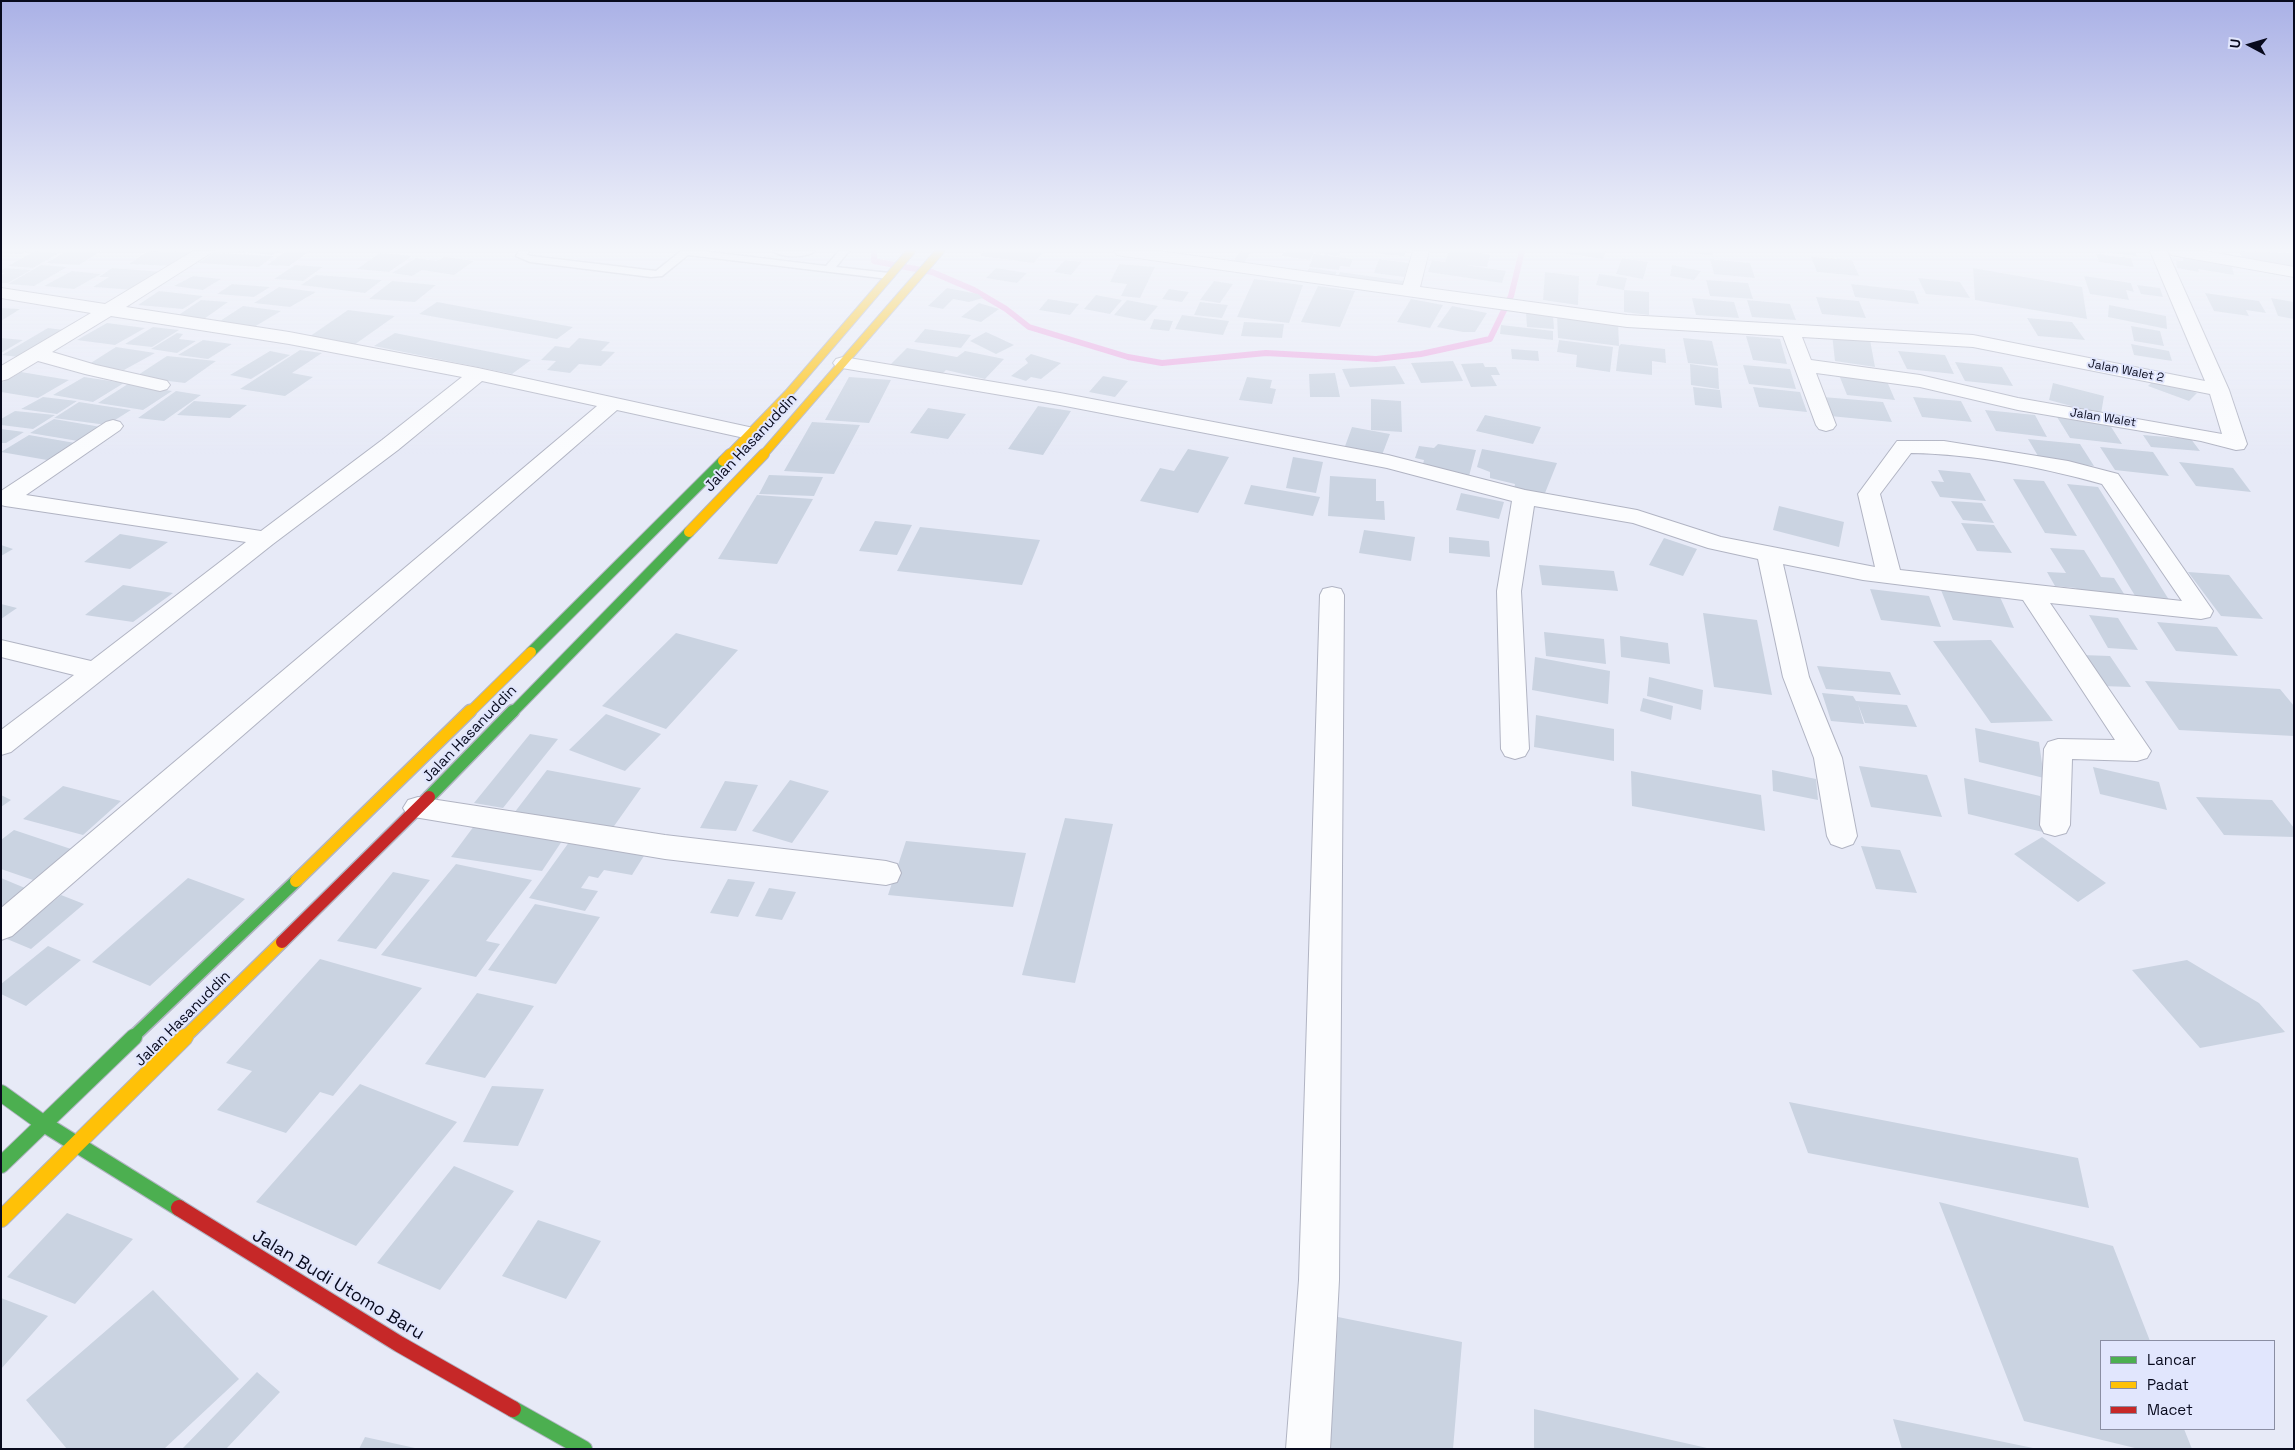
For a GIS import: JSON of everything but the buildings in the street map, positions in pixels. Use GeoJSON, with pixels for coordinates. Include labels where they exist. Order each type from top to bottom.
{"type":"FeatureCollection","features":[{"type":"Feature","properties":{"kind":"street"},"geometry":{"type":"LineString","coordinates":[[1,375],[96,319]]}},
{"type":"Feature","properties":{"kind":"street"},"geometry":{"type":"LineString","coordinates":[[171,319],[289,338],[478,374],[749,433]]}},
{"type":"Feature","properties":{"kind":"street","name":"Jalan Hasanuddin"},"geometry":{"type":"LineString","coordinates":[[1,1165],[394,786],[749,433],[817,361],[853,319]]}},
{"type":"Feature","properties":{"kind":"street","name":"Jalan Hasanuddin"},"geometry":{"type":"LineString","coordinates":[[1,1219],[418,808],[708,512],[776,441],[882,319]]}},
{"type":"Feature","properties":{"kind":"street","name":"Jalan Walet 2"},"geometry":{"type":"LineString","coordinates":[[1609,319],[1973,341],[2219,390]]}},
{"type":"Feature","properties":{"kind":"street","name":"Jalan Walet"},"geometry":{"type":"LineString","coordinates":[[1804,365],[1920,380],[2018,404],[2204,435],[2236,444],[2219,390],[2187,319]]}},
{"type":"Feature","properties":{"kind":"street"},"geometry":{"type":"LineString","coordinates":[[1790,330],[1826,425]]}},
{"type":"Feature","properties":{"kind":"street"},"geometry":{"type":"LineString","coordinates":[[37,354],[92,370],[160,385]]}},
{"type":"Feature","properties":{"kind":"street"},"geometry":{"type":"LineString","coordinates":[[843,363],[1060,399],[1388,462],[1524,497],[1637,517],[1716,543],[1889,576],[2201,610],[2110,479],[2068,468],[1944,447],[1906,446],[1869,494],[1889,576]]}},
{"type":"Feature","properties":{"kind":"street"},"geometry":{"type":"LineString","coordinates":[[1,745],[390,445],[478,374]]}},
{"type":"Feature","properties":{"kind":"street"},"geometry":{"type":"LineString","coordinates":[[1,927],[612,404]]}},
{"type":"Feature","properties":{"kind":"street"},"geometry":{"type":"LineString","coordinates":[[7,502],[113,426]]}},
{"type":"Feature","properties":{"kind":"street"},"geometry":{"type":"LineString","coordinates":[[1514,750],[1509,591],[1524,497]]}},
{"type":"Feature","properties":{"kind":"street"},"geometry":{"type":"LineString","coordinates":[[7,502],[266,539]]}},
{"type":"Feature","properties":{"kind":"street"},"geometry":{"type":"LineString","coordinates":[[1769,553],[1796,676],[1828,758],[1842,836]]}},
{"type":"Feature","properties":{"kind":"street"},"geometry":{"type":"LineString","coordinates":[[2031,592],[2137,751],[2058,749],[2056,824]]}},
{"type":"Feature","properties":{"kind":"street"},"geometry":{"type":"LineString","coordinates":[[1308,1449],[1319,1280],[1332,595]]}},
{"type":"Feature","properties":{"kind":"street"},"geometry":{"type":"LineString","coordinates":[[1,648],[95,671]]}},
{"type":"Feature","properties":{"kind":"street"},"geometry":{"type":"LineString","coordinates":[[418,808],[665,847],[886,873]]}},
{"type":"Feature","properties":{"kind":"street","name":"Jalan Budi Utomo Baru"},"geometry":{"type":"LineString","coordinates":[[1,1093],[44,1124],[399,1344],[584,1449]]}},
{"type":"Feature","properties":{"kind":"waterway"},"geometry":{"type":"LineString","coordinates":[[1018,319],[1029,327],[1128,357],[1162,363],[1266,353],[1376,359],[1421,354],[1490,339],[1500,319]]}},
{"type":"Feature","properties":{"kind":"traffic: fast"},"geometry":{"type":"LineString","coordinates":[[531,652],[723,461]]}},
{"type":"Feature","properties":{"kind":"traffic: fast"},"geometry":{"type":"LineString","coordinates":[[429,797],[689,532]]}},
{"type":"Feature","properties":{"kind":"traffic: fast"},"geometry":{"type":"LineString","coordinates":[[1,1165],[296,881]]}},
{"type":"Feature","properties":{"kind":"traffic: fast"},"geometry":{"type":"LineString","coordinates":[[1,1093],[44,1124],[179,1208]]}},
{"type":"Feature","properties":{"kind":"traffic: fast"},"geometry":{"type":"LineString","coordinates":[[513,1409],[584,1449]]}},
{"type":"Feature","properties":{"kind":"traffic: slow"},"geometry":{"type":"LineString","coordinates":[[723,461],[789,393],[853,319]]}},
{"type":"Feature","properties":{"kind":"traffic: slow"},"geometry":{"type":"LineString","coordinates":[[689,532],[776,441],[882,319]]}},
{"type":"Feature","properties":{"kind":"traffic: slow"},"geometry":{"type":"LineString","coordinates":[[296,881],[531,652]]}},
{"type":"Feature","properties":{"kind":"traffic: slow"},"geometry":{"type":"LineString","coordinates":[[1,1219],[282,942]]}},
{"type":"Feature","properties":{"kind":"traffic: jam"},"geometry":{"type":"LineString","coordinates":[[282,942],[429,797]]}},
{"type":"Feature","properties":{"kind":"traffic: jam"},"geometry":{"type":"LineString","coordinates":[[179,1208],[399,1344],[513,1409]]}}]}
